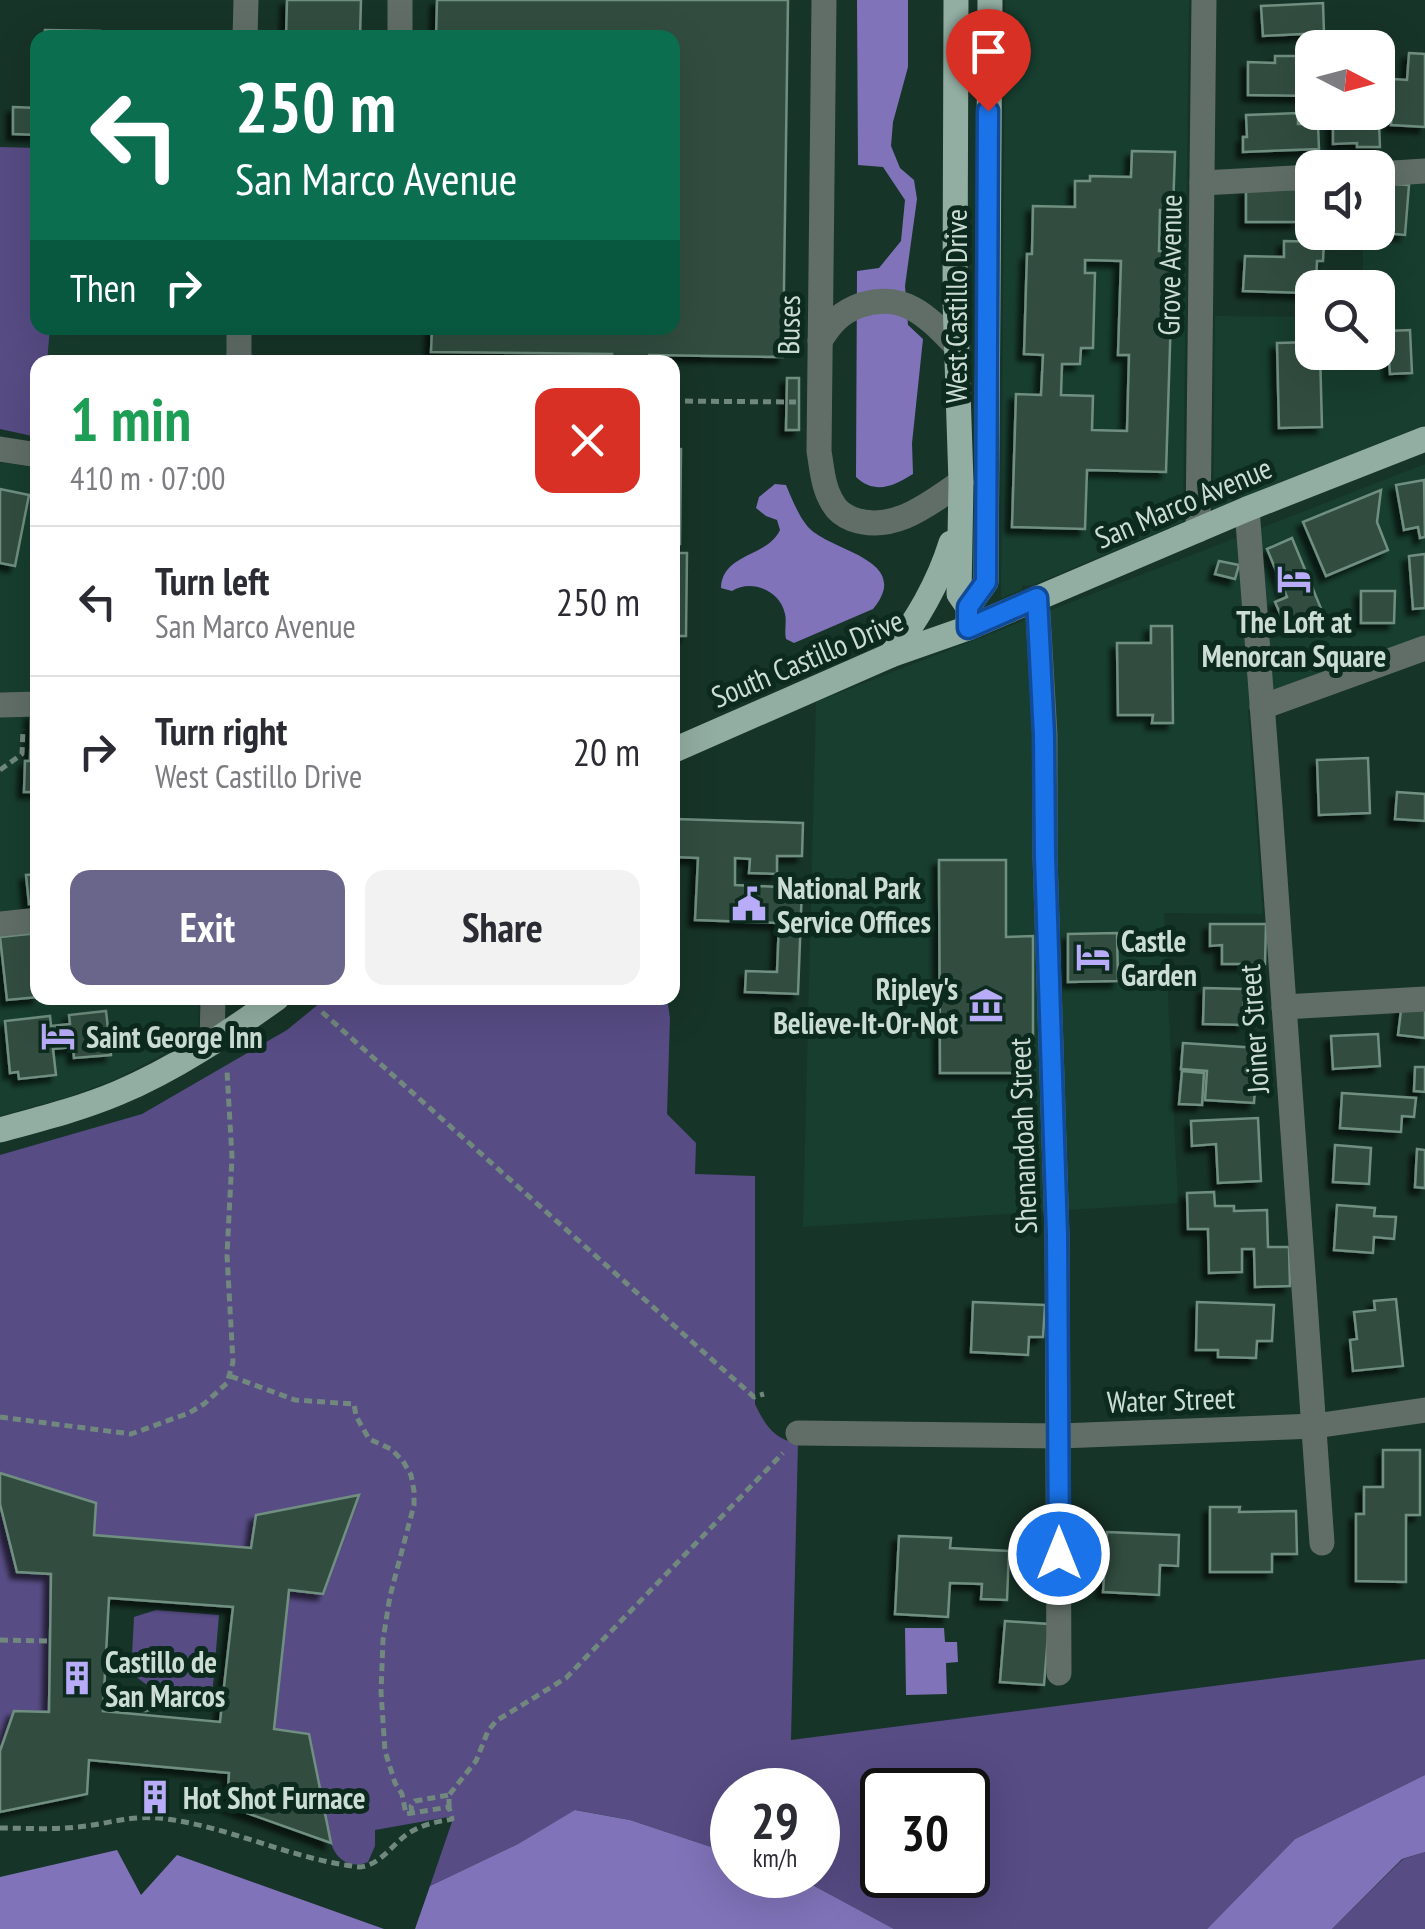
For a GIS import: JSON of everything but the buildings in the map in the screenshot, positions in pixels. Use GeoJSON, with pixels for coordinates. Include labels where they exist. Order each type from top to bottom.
{"type":"FeatureCollection","features":[{"type":"Feature","properties":{"kind":"main road","name":"West Castillo Drive"},"geometry":{"type":"LineString","coordinates":[[953,0],[961,482],[959,594],[968,618]]}},
{"type":"Feature","properties":{"kind":"main road","name":"West Castillo Drive"},"geometry":{"type":"LineString","coordinates":[[968,618],[986,582],[990,0]]}},
{"type":"Feature","properties":{"kind":"main road","name":"San Marco Avenue"},"geometry":{"type":"LineString","coordinates":[[968,618],[1037,598],[1425,439]]}},
{"type":"Feature","properties":{"kind":"main road"},"geometry":{"type":"LineString","coordinates":[[891,656],[933,591],[960,514]]}},
{"type":"Feature","properties":{"kind":"main road","name":"South Castillo Drive"},"geometry":{"type":"LineString","coordinates":[[680,748],[891,656],[968,618]]}},
{"type":"Feature","properties":{"kind":"main road"},"geometry":{"type":"LineString","coordinates":[[0,1130],[121,1092],[212,1043],[266,1005]]}},
{"type":"Feature","properties":{"kind":"street"},"geometry":{"type":"LineString","coordinates":[[245,30],[246,0]]}},
{"type":"Feature","properties":{"kind":"street"},"geometry":{"type":"LineString","coordinates":[[400,0],[400,30]]}},
{"type":"Feature","properties":{"kind":"street","name":"Buses"},"geometry":{"type":"LineString","coordinates":[[824,0],[819,403],[819,451],[824,482],[834,506],[844,516],[881,524],[900,519],[961,482]]}},
{"type":"Feature","properties":{"kind":"street","name":"Grove Avenue"},"geometry":{"type":"LineString","coordinates":[[1198,530],[1204,0]]}},
{"type":"Feature","properties":{"kind":"street"},"geometry":{"type":"LineString","coordinates":[[1395,173],[1425,172]]}},
{"type":"Feature","properties":{"kind":"street"},"geometry":{"type":"LineString","coordinates":[[1202,182],[1295,178]]}},
{"type":"Feature","properties":{"kind":"street"},"geometry":{"type":"LineString","coordinates":[[820,341],[838,316],[887,300],[910,306],[957,347]]}},
{"type":"Feature","properties":{"kind":"street"},"geometry":{"type":"LineString","coordinates":[[0,449],[30,454]]}},
{"type":"Feature","properties":{"kind":"street","name":"Joiner Street"},"geometry":{"type":"LineString","coordinates":[[1247,510],[1322,1543]]}},
{"type":"Feature","properties":{"kind":"street","name":"Shenandoah Street"},"geometry":{"type":"LineString","coordinates":[[1037,598],[1057,1235],[1058,1673]]}},
{"type":"Feature","properties":{"kind":"street"},"geometry":{"type":"LineString","coordinates":[[1262,707],[1425,648]]}},
{"type":"Feature","properties":{"kind":"street"},"geometry":{"type":"LineString","coordinates":[[0,924],[30,921]]}},
{"type":"Feature","properties":{"kind":"street"},"geometry":{"type":"LineString","coordinates":[[1284,1007],[1425,999]]}},
{"type":"Feature","properties":{"kind":"street"},"geometry":{"type":"LineString","coordinates":[[212,1043],[213,1005]]}},
{"type":"Feature","properties":{"kind":"street","name":"Water Street"},"geometry":{"type":"LineString","coordinates":[[804,1433],[1060,1436],[1314,1426],[1425,1410]]}},
{"type":"Feature","properties":{"kind":"path"},"geometry":{"type":"LineString","coordinates":[[680,401],[819,403]]}},
{"type":"Feature","properties":{"kind":"path"},"geometry":{"type":"LineString","coordinates":[[0,770],[22,754],[20,704]]}},
{"type":"Feature","properties":{"kind":"path"},"geometry":{"type":"LineString","coordinates":[[322,1012],[754,1397],[764,1394]]}},
{"type":"Feature","properties":{"kind":"path"},"geometry":{"type":"LineString","coordinates":[[0,1417],[131,1434],[189,1412],[220,1391],[230,1376],[233,1362],[227,1237],[232,1157],[227,1070]]}},
{"type":"Feature","properties":{"kind":"path"},"geometry":{"type":"LineString","coordinates":[[230,1376],[295,1400],[354,1404],[363,1432],[391,1449],[411,1475],[414,1505],[390,1596],[383,1640],[381,1692],[386,1751],[406,1814],[450,1807]]}},
{"type":"Feature","properties":{"kind":"path"},"geometry":{"type":"LineString","coordinates":[[0,1828],[78,1827],[120,1818],[165,1819],[207,1826],[285,1850],[368,1866],[418,1828],[452,1819],[450,1795],[476,1760],[496,1722],[566,1678],[804,1433]]}},
{"type":"Feature","properties":{"kind":"path"},"geometry":{"type":"LineString","coordinates":[[0,1640],[50,1641]]}},
{"type":"Feature","properties":{"kind":"path"},"geometry":{"type":"LineString","coordinates":[[115,1707],[147,1710],[147,1715]]}},
{"type":"Feature","properties":{"kind":"path"},"geometry":{"type":"LineString","coordinates":[[412,1812],[412,1803],[450,1795]]}},
{"type":"Feature","properties":{"kind":"shaded area"},"geometry":{"type":"Polygon","coordinates":[[[857,0],[908,0],[908,67],[893,122],[891,146],[900,168],[914,180],[917,199],[905,286],[908,325],[923,339],[912,443],[913,474],[892,485],[877,487],[856,477],[857,271],[879,268],[901,241],[905,200],[883,167],[858,165],[857,0]]]}},
{"type":"Feature","properties":{"kind":"shaded area"},"geometry":{"type":"Polygon","coordinates":[[[1005,0],[1189,0],[1183,522],[1001,598],[1005,0]]]}},
{"type":"Feature","properties":{"kind":"shaded area"},"geometry":{"type":"Polygon","coordinates":[[[0,147],[30,148],[30,335],[49,335],[48,355],[30,355],[30,435],[0,429],[0,147]]]}},
{"type":"Feature","properties":{"kind":"shaded area"},"geometry":{"type":"Polygon","coordinates":[[[1425,159],[1425,425],[1243,497],[1232,497],[1232,502],[1213,510],[1215,316],[1295,317],[1295,370],[1395,370],[1395,270],[1363,270],[1363,250],[1395,250],[1395,160],[1425,159]]]}},
{"type":"Feature","properties":{"kind":"shaded area"},"geometry":{"type":"Polygon","coordinates":[[[49,335],[228,335],[227,355],[48,355],[49,335]]]}},
{"type":"Feature","properties":{"kind":"shaded area"},"geometry":{"type":"Polygon","coordinates":[[[0,462],[30,467],[30,692],[0,692],[0,462]]]}},
{"type":"Feature","properties":{"kind":"shaded area"},"geometry":{"type":"Polygon","coordinates":[[[1425,464],[1425,640],[1248,710],[1263,914],[1164,913],[1178,1203],[803,1227],[816,702],[1425,464]]]}},
{"type":"Feature","properties":{"kind":"shaded area"},"geometry":{"type":"Polygon","coordinates":[[[775,484],[786,485],[808,527],[877,568],[883,579],[883,592],[873,609],[794,643],[786,639],[785,614],[771,593],[748,586],[732,591],[721,588],[729,568],[766,546],[780,530],[777,520],[756,508],[759,497],[775,484]]]}},
{"type":"Feature","properties":{"kind":"shaded area"},"geometry":{"type":"Polygon","coordinates":[[[0,717],[30,717],[30,908],[0,912],[0,717]]]}},
{"type":"Feature","properties":{"kind":"shaded area"},"geometry":{"type":"Polygon","coordinates":[[[30,934],[30,1005],[199,1005],[198,1036],[114,1080],[0,1116],[0,937],[30,934]]]}},
{"type":"Feature","properties":{"kind":"shaded area"},"geometry":{"type":"Polygon","coordinates":[[[317,1005],[668,1005],[667,1114],[696,1143],[695,1174],[755,1176],[755,1404],[771,1430],[798,1443],[791,1740],[1425,1659],[1425,1775],[1295,1839],[1207,1929],[894,1929],[837,1898],[840,1898],[840,1768],[710,1768],[710,1847],[630,1820],[576,1810],[518,1844],[430,1886],[454,1816],[375,1830],[375,1846],[368,1862],[345,1862],[331,1843],[309,1734],[274,1729],[289,1590],[323,1594],[359,1496],[256,1515],[251,1548],[94,1535],[0,1473],[0,1155],[142,1114],[287,1030],[317,1005]]]}},
{"type":"Feature","properties":{"kind":"shaded area"},"geometry":{"type":"Polygon","coordinates":[[[0,1504],[17,1572],[51,1574],[49,1712],[14,1711],[0,1751],[0,1504]]]}},
{"type":"Feature","properties":{"kind":"shaded area"},"geometry":{"type":"Polygon","coordinates":[[[156,1610],[219,1615],[212,1697],[155,1691],[131,1673],[134,1617],[156,1610]]]}},
{"type":"Feature","properties":{"kind":"shaded area"},"geometry":{"type":"Polygon","coordinates":[[[905,1628],[944,1628],[945,1642],[957,1642],[958,1662],[946,1663],[947,1694],[906,1695],[905,1628]]]}},
{"type":"Feature","properties":{"kind":"shaded area"},"geometry":{"type":"Polygon","coordinates":[[[1425,1775],[1425,1852],[1402,1859],[1332,1929],[1207,1929],[1295,1839],[1425,1775]]]}},
{"type":"Feature","properties":{"kind":"shaded area"},"geometry":{"type":"Polygon","coordinates":[[[575,1810],[630,1820],[710,1847],[710,1898],[837,1898],[894,1929],[415,1929],[430,1886],[518,1844],[575,1810]]]}},
{"type":"Feature","properties":{"kind":"shaded area"},"geometry":{"type":"Polygon","coordinates":[[[117,1850],[141,1895],[177,1855],[384,1929],[0,1929],[0,1877],[117,1850]]]}},
{"type":"Feature","properties":{"kind":"shaded area"},"geometry":{"type":"Polygon","coordinates":[[[1425,1852],[1425,1929],[1332,1929],[1403,1859],[1425,1852]]]}},
{"type":"Feature","properties":{"kind":"place","name":"The Loft at Menorcan Square"},"geometry":{"type":"Point","coordinates":[1294,579]}},
{"type":"Feature","properties":{"kind":"place","name":"National Park Service Offices"},"geometry":{"type":"Point","coordinates":[749,904]}},
{"type":"Feature","properties":{"kind":"place","name":"Castle Garden"},"geometry":{"type":"Point","coordinates":[1093,957]}},
{"type":"Feature","properties":{"kind":"place","name":"Ripley's Believe-It-Or-Not"},"geometry":{"type":"Point","coordinates":[986,1005]}},
{"type":"Feature","properties":{"kind":"place","name":"Saint George Inn"},"geometry":{"type":"Point","coordinates":[58,1036]}},
{"type":"Feature","properties":{"kind":"place","name":"Castillo de San Marcos"},"geometry":{"type":"Point","coordinates":[77,1678]}},
{"type":"Feature","properties":{"kind":"place","name":"Hot Shot Furnace"},"geometry":{"type":"Point","coordinates":[155,1797]}},
{"type":"Feature","properties":{"kind":"route"},"geometry":{"type":"LineString","coordinates":[[988,111],[986,582],[968,607],[968,628],[1037,598],[1057,1235],[1059,1554]]}}]}
